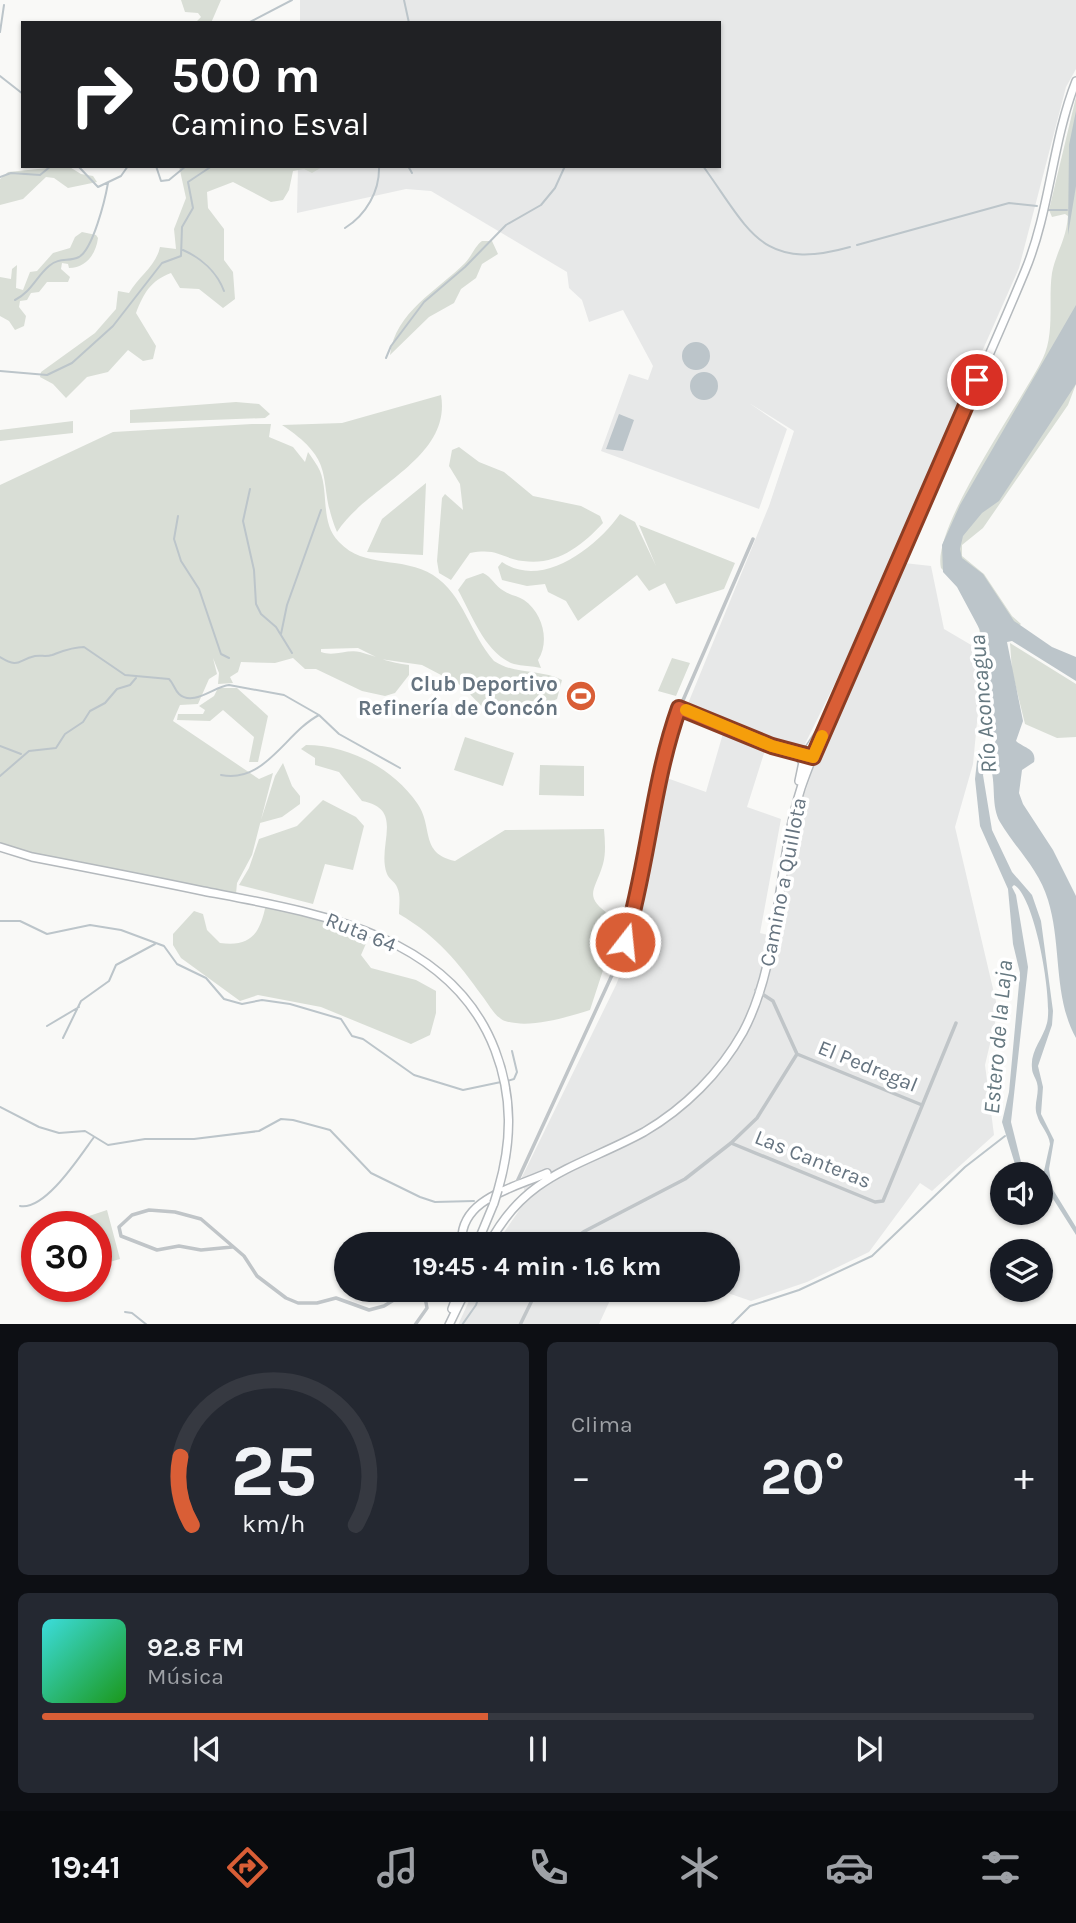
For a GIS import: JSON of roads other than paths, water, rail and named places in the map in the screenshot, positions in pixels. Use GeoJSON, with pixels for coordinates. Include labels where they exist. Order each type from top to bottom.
{"type":"FeatureCollection","features":[{"type":"Feature","properties":{"kind":"main road","name":"Camino a Quillota"},"geometry":{"type":"LineString","coordinates":[[758,991],[785,834],[799,781],[812,757],[1026,267],[1076,81]]}},
{"type":"Feature","properties":{"kind":"main road","name":"Camino a Quillota"},"geometry":{"type":"LineString","coordinates":[[572,1164],[634,1137],[670,1115],[703,1086],[730,1052],[747,1023],[758,991],[792,822],[812,757],[820,732],[882,595]]}},
{"type":"Feature","properties":{"kind":"main road"},"geometry":{"type":"LineString","coordinates":[[794,753],[809,749],[820,732]]}},
{"type":"Feature","properties":{"kind":"main road"},"geometry":{"type":"LineString","coordinates":[[794,753],[803,762],[799,781]]}},
{"type":"Feature","properties":{"kind":"main road","name":"Ruta 64"},"geometry":{"type":"LineString","coordinates":[[0,847],[32,857],[317,914],[371,934],[428,963],[452,982],[488,1033],[500,1065],[510,1122],[498,1190],[483,1232]]}},
{"type":"Feature","properties":{"kind":"main road"},"geometry":{"type":"LineString","coordinates":[[462,1232],[469,1212],[482,1202],[572,1164]]}},
{"type":"Feature","properties":{"kind":"main road"},"geometry":{"type":"LineString","coordinates":[[497,1232],[514,1206],[541,1181],[572,1164]]}},
{"type":"Feature","properties":{"kind":"main road"},"geometry":{"type":"LineString","coordinates":[[512,1188],[514,1206]]}},
{"type":"Feature","properties":{"kind":"main road"},"geometry":{"type":"LineString","coordinates":[[448,1324],[457,1302]]}},
{"type":"Feature","properties":{"kind":"street"},"geometry":{"type":"LineString","coordinates":[[512,1188],[602,1002],[621,952],[637,898],[659,778],[679,708],[753,539]]}},
{"type":"Feature","properties":{"kind":"street"},"geometry":{"type":"LineString","coordinates":[[679,708],[794,753],[812,757]]}},
{"type":"Feature","properties":{"kind":"street","name":"El Pedregal"},"geometry":{"type":"LineString","coordinates":[[758,991],[775,1004],[797,1054],[922,1105]]}},
{"type":"Feature","properties":{"kind":"street"},"geometry":{"type":"LineString","coordinates":[[922,1105],[956,1023]]}},
{"type":"Feature","properties":{"kind":"street"},"geometry":{"type":"LineString","coordinates":[[584,1232],[685,1179],[731,1143],[757,1118],[797,1054]]}},
{"type":"Feature","properties":{"kind":"street","name":"Las Canteras"},"geometry":{"type":"LineString","coordinates":[[731,1143],[876,1202],[883,1201],[922,1105]]}},
{"type":"Feature","properties":{"kind":"street"},"geometry":{"type":"LineString","coordinates":[[232,1247],[201,1250],[179,1246],[157,1250],[121,1236],[120,1227],[125,1220],[142,1211],[175,1212],[201,1219],[244,1256],[257,1276],[286,1298],[298,1303],[317,1303],[334,1299]]}},
{"type":"Feature","properties":{"kind":"street"},"geometry":{"type":"LineString","coordinates":[[346,1302],[364,1309],[376,1309],[389,1302]]}},
{"type":"Feature","properties":{"kind":"street"},"geometry":{"type":"LineString","coordinates":[[416,1324],[426,1308],[425,1302]]}},
{"type":"Feature","properties":{"kind":"street"},"geometry":{"type":"LineString","coordinates":[[520,1324],[531,1302]]}},
{"type":"Feature","properties":{"kind":"waterway"},"geometry":{"type":"LineString","coordinates":[[252,21],[292,0]]}},
{"type":"Feature","properties":{"kind":"waterway"},"geometry":{"type":"LineString","coordinates":[[404,0],[409,21]]}},
{"type":"Feature","properties":{"kind":"waterway"},"geometry":{"type":"LineString","coordinates":[[0,32],[4,5]]}},
{"type":"Feature","properties":{"kind":"waterway"},"geometry":{"type":"LineString","coordinates":[[0,76],[21,92]]}},
{"type":"Feature","properties":{"kind":"waterway"},"geometry":{"type":"LineString","coordinates":[[0,177],[11,173],[40,175],[49,168]]}},
{"type":"Feature","properties":{"kind":"waterway"},"geometry":{"type":"LineString","coordinates":[[80,168],[98,187],[121,176],[127,168]]}},
{"type":"Feature","properties":{"kind":"waterway"},"geometry":{"type":"LineString","coordinates":[[157,168],[161,181],[169,180],[184,168]]}},
{"type":"Feature","properties":{"kind":"waterway"},"geometry":{"type":"LineString","coordinates":[[0,371],[47,375],[72,363],[113,326],[162,263],[181,256],[182,227],[193,208],[188,182],[209,168]]}},
{"type":"Feature","properties":{"kind":"waterway"},"geometry":{"type":"LineString","coordinates":[[345,228],[353,223],[370,202],[377,184],[379,168]]}},
{"type":"Feature","properties":{"kind":"waterway"},"geometry":{"type":"LineString","coordinates":[[409,168],[412,173]]}},
{"type":"Feature","properties":{"kind":"waterway"},"geometry":{"type":"LineString","coordinates":[[386,358],[391,346],[424,302],[465,267],[506,225],[541,205],[555,188],[564,168]]}},
{"type":"Feature","properties":{"kind":"waterway"},"geometry":{"type":"LineString","coordinates":[[704,168],[747,227],[761,240],[777,249],[796,254],[850,247]]}},
{"type":"Feature","properties":{"kind":"waterway"},"geometry":{"type":"LineString","coordinates":[[15,300],[53,263],[79,257],[84,252],[98,223],[108,183]]}},
{"type":"Feature","properties":{"kind":"waterway"},"geometry":{"type":"LineString","coordinates":[[857,245],[1009,203],[1037,206]]}},
{"type":"Feature","properties":{"kind":"waterway"},"geometry":{"type":"LineString","coordinates":[[1047,210],[1067,210]]}},
{"type":"Feature","properties":{"kind":"waterway"},"geometry":{"type":"LineString","coordinates":[[183,250],[208,266],[224,291]]}},
{"type":"Feature","properties":{"kind":"waterway"},"geometry":{"type":"LineString","coordinates":[[250,489],[243,521],[254,570],[256,604],[261,614],[276,627],[292,653]]}},
{"type":"Feature","properties":{"kind":"waterway"},"geometry":{"type":"LineString","coordinates":[[281,634],[287,605],[321,510]]}},
{"type":"Feature","properties":{"kind":"waterway"},"geometry":{"type":"LineString","coordinates":[[178,516],[174,539],[181,561],[199,589],[221,654],[229,658]]}},
{"type":"Feature","properties":{"kind":"waterway"},"geometry":{"type":"LineString","coordinates":[[0,657],[15,663],[35,656],[50,656],[72,648],[84,647],[125,675],[169,679],[177,692],[185,697],[197,697],[229,685],[284,695],[319,715],[339,734],[400,768]]}},
{"type":"Feature","properties":{"kind":"waterway"},"geometry":{"type":"LineString","coordinates":[[0,776],[29,751],[56,748],[65,734],[83,722],[90,711],[105,703],[117,689],[130,685],[136,678]]}},
{"type":"Feature","properties":{"kind":"waterway"},"geometry":{"type":"LineString","coordinates":[[221,775],[236,776],[262,765],[319,715]]}},
{"type":"Feature","properties":{"kind":"waterway"},"geometry":{"type":"LineString","coordinates":[[0,746],[21,754]]}},
{"type":"Feature","properties":{"kind":"waterway"},"geometry":{"type":"LineString","coordinates":[[0,921],[20,921],[47,934],[90,925],[121,930],[164,946],[177,964],[206,978],[224,999],[242,1004],[262,1000],[290,1004],[341,1019],[352,1036],[363,1039],[414,1075],[463,1090],[501,1082]]}},
{"type":"Feature","properties":{"kind":"waterway"},"geometry":{"type":"LineString","coordinates":[[63,1038],[81,1001],[109,981],[116,965],[155,944]]}},
{"type":"Feature","properties":{"kind":"waterway"},"geometry":{"type":"LineString","coordinates":[[47,1026],[79,1007]]}},
{"type":"Feature","properties":{"kind":"waterway"},"geometry":{"type":"LineString","coordinates":[[507,1081],[514,1079],[517,1072],[512,1051]]}},
{"type":"Feature","properties":{"kind":"waterway"},"geometry":{"type":"LineString","coordinates":[[0,1107],[39,1127],[59,1133],[85,1131],[108,1145],[145,1139],[194,1139],[259,1131],[281,1119],[293,1120],[330,1130],[371,1173],[420,1197],[435,1202],[474,1201]]}},
{"type":"Feature","properties":{"kind":"waterway","name":"Estero de la Laja"},"geometry":{"type":"LineString","coordinates":[[732,1324],[750,1306],[799,1290],[872,1256],[965,1167],[1005,1136]]}},
{"type":"Feature","properties":{"kind":"waterway"},"geometry":{"type":"LineString","coordinates":[[20,1206],[30,1205],[51,1191],[94,1137]]}},
{"type":"Feature","properties":{"kind":"waterway"},"geometry":{"type":"LineString","coordinates":[[463,1324],[477,1302]]}},
{"type":"Feature","properties":{"kind":"waterway"},"geometry":{"type":"LineString","coordinates":[[125,1312],[132,1313],[146,1324]]}},
{"type":"Feature","properties":{"kind":"place","name":"Club Deportivo Refinería de Concón"},"geometry":{"type":"Point","coordinates":[581,696]}},
{"type":"Feature","properties":{"kind":"water label","name":"Río Aconcagua"},"geometry":{"type":"Point","coordinates":[983,704]}}]}
